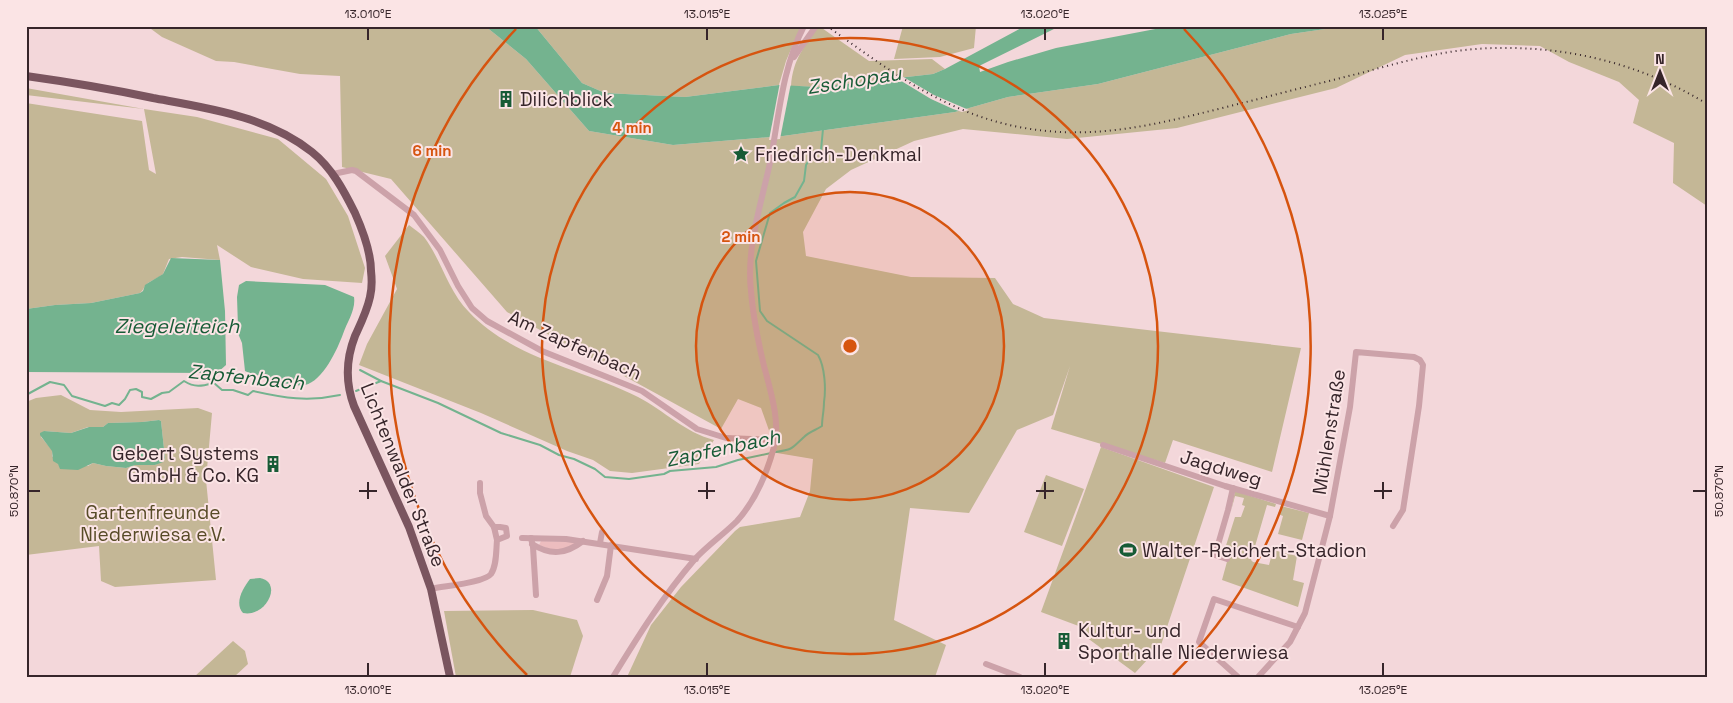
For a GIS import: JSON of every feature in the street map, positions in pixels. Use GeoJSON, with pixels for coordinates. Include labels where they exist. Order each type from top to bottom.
{"type":"FeatureCollection","features":[{"type":"Feature","properties":{"kind":"main road","name":"Lichtenwalder Straße"},"geometry":{"type":"LineString","coordinates":[[26,76],[136,94],[230,113],[262,123],[288,136],[312,152],[333,174],[347,197],[359,223],[369,253],[371,268],[370,297],[349,354],[348,389],[409,527],[431,588],[450,677]]}},
{"type":"Feature","properties":{"kind":"street"},"geometry":{"type":"LineString","coordinates":[[613,677],[648,622],[696,559],[736,522],[747,508],[760,485],[775,443],[773,404],[758,337],[750,278],[752,237],[790,62],[804,26]]}},
{"type":"Feature","properties":{"kind":"street"},"geometry":{"type":"LineString","coordinates":[[790,62],[816,26]]}},
{"type":"Feature","properties":{"kind":"street","name":"Am Zapfenbach"},"geometry":{"type":"LineString","coordinates":[[333,174],[352,170],[356,171],[414,215],[440,250],[458,286],[472,308],[487,321],[542,351],[642,391],[697,429],[726,438],[775,443]]}},
{"type":"Feature","properties":{"kind":"street","name":"Mühlenstraße"},"geometry":{"type":"LineString","coordinates":[[1258,677],[1290,642],[1307,605],[1330,516],[1350,407],[1356,352],[1414,357],[1420,360],[1423,366],[1420,406],[1402,510],[1393,526]]}},
{"type":"Feature","properties":{"kind":"street","name":"Jagdweg"},"geometry":{"type":"LineString","coordinates":[[1103,445],[1233,488],[1330,516]]}},
{"type":"Feature","properties":{"kind":"street"},"geometry":{"type":"LineString","coordinates":[[431,588],[481,580],[490,575],[494,567],[497,540],[494,528],[486,516],[480,494],[480,483]]}},
{"type":"Feature","properties":{"kind":"street"},"geometry":{"type":"LineString","coordinates":[[1227,559],[1215,555],[1233,488]]}},
{"type":"Feature","properties":{"kind":"street"},"geometry":{"type":"LineString","coordinates":[[494,528],[506,528],[507,532],[507,536],[497,540]]}},
{"type":"Feature","properties":{"kind":"street"},"geometry":{"type":"LineString","coordinates":[[600,543],[602,532]]}},
{"type":"Feature","properties":{"kind":"street"},"geometry":{"type":"LineString","coordinates":[[522,538],[548,550],[565,552],[572,550],[583,541]]}},
{"type":"Feature","properties":{"kind":"street"},"geometry":{"type":"LineString","coordinates":[[532,541],[583,541],[696,559]]}},
{"type":"Feature","properties":{"kind":"street"},"geometry":{"type":"LineString","coordinates":[[532,541],[536,595]]}},
{"type":"Feature","properties":{"kind":"street"},"geometry":{"type":"LineString","coordinates":[[597,600],[606,576],[611,545]]}},
{"type":"Feature","properties":{"kind":"street"},"geometry":{"type":"LineString","coordinates":[[1238,677],[1199,642],[1214,598],[1298,627]]}},
{"type":"Feature","properties":{"kind":"street"},"geometry":{"type":"LineString","coordinates":[[986,664],[1020,677]]}},
{"type":"Feature","properties":{"kind":"green space"},"geometry":{"type":"Polygon","coordinates":[[[147,26],[485,26],[526,59],[589,131],[673,145],[783,136],[955,112],[1008,97],[1098,84],[1291,34],[1346,26],[1707,26],[1707,206],[1673,183],[1674,143],[1633,123],[1639,100],[1619,82],[1569,62],[1540,46],[1482,44],[1405,55],[1336,88],[1177,128],[1067,139],[963,129],[914,141],[851,170],[826,189],[803,232],[806,256],[911,277],[995,278],[1013,304],[1044,318],[1301,348],[1272,472],[1173,440],[1165,463],[1051,429],[1070,366],[1053,415],[1017,430],[969,513],[910,508],[894,620],[946,645],[935,677],[627,677],[651,625],[681,587],[735,531],[740,527],[800,517],[810,491],[813,459],[777,453],[761,408],[738,399],[721,429],[507,312],[391,179],[342,167],[340,76],[300,74],[234,62],[216,61],[162,37],[147,26]]]}},
{"type":"Feature","properties":{"kind":"green space"},"geometry":{"type":"Polygon","coordinates":[[[535,26],[801,26],[786,61],[779,85],[685,97],[605,93],[582,83],[535,26]]]}},
{"type":"Feature","properties":{"kind":"green space"},"geometry":{"type":"Polygon","coordinates":[[[819,26],[869,61],[932,59],[945,69],[933,74],[819,87],[791,86],[797,61],[804,47],[819,26]]]}},
{"type":"Feature","properties":{"kind":"green space"},"geometry":{"type":"Polygon","coordinates":[[[903,26],[976,26],[974,48],[940,57],[894,59],[903,26]]]}},
{"type":"Feature","properties":{"kind":"green space"},"geometry":{"type":"Polygon","coordinates":[[[26,88],[144,109],[26,95],[26,88]]]}},
{"type":"Feature","properties":{"kind":"green space"},"geometry":{"type":"Polygon","coordinates":[[[26,103],[142,121],[149,170],[156,174],[144,109],[197,117],[278,139],[326,179],[348,216],[365,268],[362,283],[303,279],[251,267],[217,245],[220,260],[182,257],[169,259],[163,274],[148,283],[140,293],[91,303],[26,309],[26,103]]]}},
{"type":"Feature","properties":{"kind":"green space"},"geometry":{"type":"Polygon","coordinates":[[[409,225],[424,237],[462,304],[487,328],[527,352],[638,397],[684,427],[714,440],[699,464],[632,473],[610,471],[593,460],[359,365],[367,344],[397,289],[385,256],[409,225]]]}},
{"type":"Feature","properties":{"kind":"green space","name":"Gartenfreunde Niederwiesa e.V."},"geometry":{"type":"Polygon","coordinates":[[[61,395],[90,410],[121,412],[198,408],[212,413],[206,480],[216,580],[115,587],[101,581],[99,546],[26,555],[26,402],[36,398],[61,395]],[[161,421],[108,423],[103,427],[88,427],[71,433],[44,431],[41,437],[52,450],[52,456],[60,466],[88,466],[93,463],[126,468],[135,465],[155,465],[165,458],[161,421]]]}},
{"type":"Feature","properties":{"kind":"green space","name":"Walter-Reichert-Stadion"},"geometry":{"type":"Polygon","coordinates":[[[1101,447],[1214,487],[1161,645],[1135,673],[1086,637],[1084,628],[1041,612],[1101,447]]]}},
{"type":"Feature","properties":{"kind":"green space"},"geometry":{"type":"Polygon","coordinates":[[[1046,475],[1084,489],[1062,546],[1024,532],[1046,475]]]}},
{"type":"Feature","properties":{"kind":"green space"},"geometry":{"type":"Polygon","coordinates":[[[1235,491],[1276,504],[1275,507],[1267,505],[1251,560],[1269,565],[1273,550],[1297,556],[1293,580],[1304,583],[1298,607],[1222,580],[1228,558],[1223,555],[1235,517],[1241,517],[1245,506],[1242,505],[1244,498],[1235,496],[1231,511],[1235,491]]]}},
{"type":"Feature","properties":{"kind":"green space"},"geometry":{"type":"Polygon","coordinates":[[[1281,506],[1309,513],[1302,540],[1278,534],[1283,516],[1278,514],[1281,506]]]}},
{"type":"Feature","properties":{"kind":"green space"},"geometry":{"type":"Polygon","coordinates":[[[533,610],[577,620],[583,636],[570,677],[456,677],[444,611],[533,610]]]}},
{"type":"Feature","properties":{"kind":"green space"},"geometry":{"type":"Polygon","coordinates":[[[233,641],[245,651],[248,664],[234,677],[194,677],[233,641]]]}},
{"type":"Feature","properties":{"kind":"shaded area"},"geometry":{"type":"Polygon","coordinates":[[[541,541],[579,542],[557,552],[539,545],[541,541]]]}},
{"type":"Feature","properties":{"kind":"water"},"geometry":{"type":"Polygon","coordinates":[[[485,26],[535,26],[582,83],[605,93],[685,97],[779,85],[819,87],[933,74],[1025,26],[1060,26],[979,66],[980,72],[1056,48],[1171,26],[1346,26],[1291,34],[1098,84],[1008,97],[955,112],[783,136],[673,145],[589,131],[526,59],[485,26]]]}},
{"type":"Feature","properties":{"kind":"water","name":"Ziegeleiteich"},"geometry":{"type":"Polygon","coordinates":[[[171,258],[220,260],[225,311],[226,365],[217,373],[26,372],[26,309],[91,303],[140,293],[145,285],[163,274],[171,258]]]}},
{"type":"Feature","properties":{"kind":"water","name":"Ziegeleiteich"},"geometry":{"type":"Polygon","coordinates":[[[246,281],[325,285],[354,297],[352,311],[337,348],[318,378],[305,385],[292,385],[245,371],[242,343],[237,331],[237,297],[239,285],[246,281]]]}},
{"type":"Feature","properties":{"kind":"water"},"geometry":{"type":"Polygon","coordinates":[[[161,421],[165,458],[163,462],[155,465],[135,465],[126,468],[93,463],[78,470],[60,469],[58,464],[53,461],[52,451],[40,435],[44,431],[71,433],[89,427],[103,427],[108,423],[161,421]]]}},
{"type":"Feature","properties":{"kind":"water"},"geometry":{"type":"Polygon","coordinates":[[[260,578],[267,581],[271,586],[269,599],[258,610],[251,613],[243,613],[239,605],[242,591],[250,579],[260,578]]]}},
{"type":"Feature","properties":{"kind":"pier"},"geometry":{"type":"Polygon","coordinates":[[[900,75],[934,95],[969,110],[962,112],[931,99],[893,76],[900,75]]]}},
{"type":"Feature","properties":{"kind":"pier"},"geometry":{"type":"Polygon","coordinates":[[[780,82],[791,83],[780,139],[769,140],[780,82]]]}},
{"type":"Feature","properties":{"kind":"waterway","name":"Zapfenbach"},"geometry":{"type":"LineString","coordinates":[[776,452],[792,448],[806,435],[822,426],[825,397],[824,378],[818,355],[767,321],[760,311],[756,261],[770,213],[795,197],[804,181],[806,165],[815,151],[821,150],[823,129]]}},
{"type":"Feature","properties":{"kind":"waterway"},"geometry":{"type":"LineString","coordinates":[[360,370],[381,381]]}},
{"type":"Feature","properties":{"kind":"waterway","name":"Zapfenbach"},"geometry":{"type":"LineString","coordinates":[[26,395],[50,382],[64,385],[72,396],[105,406],[112,403],[119,405],[130,390],[136,389],[142,392],[142,397],[151,399],[162,393],[169,392],[184,381],[199,386],[214,383],[222,390],[233,390],[248,395],[253,391],[275,396],[307,399],[340,395]]}},
{"type":"Feature","properties":{"kind":"waterway","name":"Zapfenbach"},"geometry":{"type":"LineString","coordinates":[[356,391],[381,381],[438,403],[501,433],[540,445],[559,455],[574,459],[595,469],[605,477],[629,479],[664,474],[670,471],[716,467],[771,453]]}},
{"type":"Feature","properties":{"kind":"railway"},"geometry":{"type":"LineString","coordinates":[[827,26],[895,73],[942,100],[992,120],[1046,131],[1098,132],[1149,125],[1200,114],[1417,58],[1475,49],[1536,49],[1566,52],[1595,58],[1653,76],[1707,104]]}},
{"type":"Feature","properties":{"kind":"place","name":"Dilichblick"},"geometry":{"type":"Point","coordinates":[506,99]}},
{"type":"Feature","properties":{"kind":"place","name":"Friedrich-Denkmal"},"geometry":{"type":"Point","coordinates":[741,154]}},
{"type":"Feature","properties":{"kind":"place","name":"Gebert Systems GmbH & Co. KG"},"geometry":{"type":"Point","coordinates":[273,464]}},
{"type":"Feature","properties":{"kind":"place","name":"Walter-Reichert-Stadion"},"geometry":{"type":"Point","coordinates":[1128,550]}},
{"type":"Feature","properties":{"kind":"place","name":"Kultur- und Sporthalle Niederwiesa"},"geometry":{"type":"Point","coordinates":[1064,641]}},
{"type":"Feature","properties":{"kind":"water label","name":"Zschopau"},"geometry":{"type":"Point","coordinates":[854,80]}}]}
